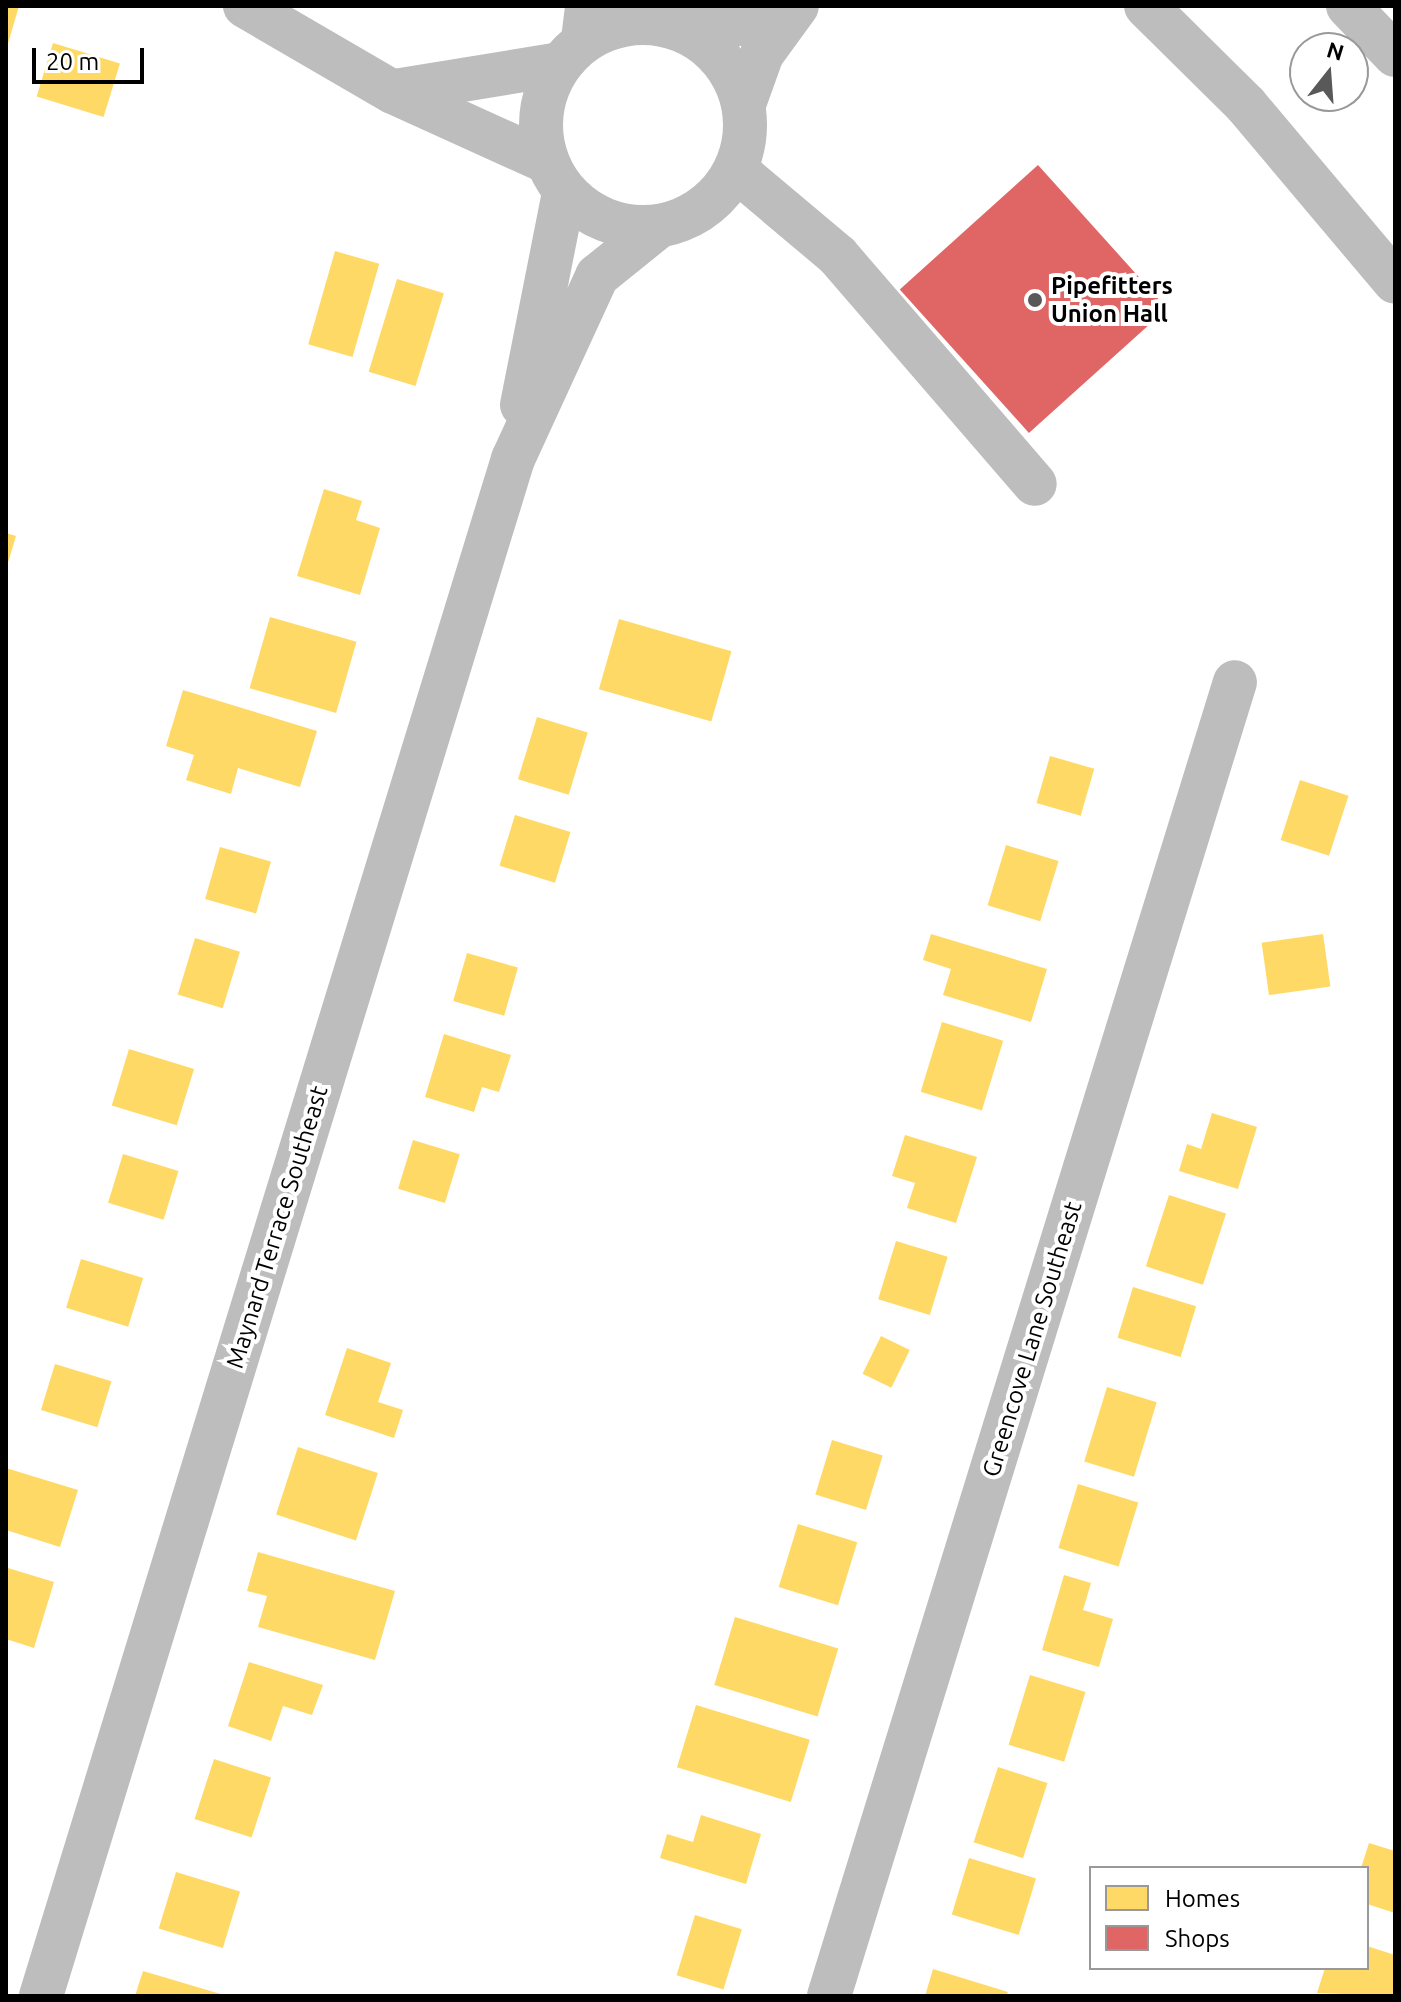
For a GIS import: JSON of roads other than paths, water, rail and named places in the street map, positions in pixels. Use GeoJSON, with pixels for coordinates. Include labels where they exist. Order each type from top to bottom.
{"type":"FeatureCollection","features":[{"type":"Feature","properties":{"kind":"main road"},"geometry":{"type":"LineString","coordinates":[[245,6],[393,92],[555,177],[591,214],[658,227],[708,204],[736,170],[744,104],[762,54],[797,6]]}},
{"type":"Feature","properties":{"kind":"main road"},"geometry":{"type":"LineString","coordinates":[[393,92],[576,37],[637,23],[682,29],[738,24],[787,6]]}},
{"type":"Feature","properties":{"kind":"main road"},"geometry":{"type":"LineString","coordinates":[[1146,6],[1246,105],[1395,282]]}},
{"type":"Feature","properties":{"kind":"main road"},"geometry":{"type":"LineString","coordinates":[[1348,6],[1395,55]]}},
{"type":"Feature","properties":{"kind":"main road"},"geometry":{"type":"LineString","coordinates":[[682,29],[732,72],[744,104]]}},
{"type":"Feature","properties":{"kind":"main road"},"geometry":{"type":"LineString","coordinates":[[555,177],[541,117],[576,37]]}},
{"type":"Feature","properties":{"kind":"main road"},"geometry":{"type":"LineString","coordinates":[[736,170],[838,256],[1035,484]]}},
{"type":"Feature","properties":{"kind":"main road","name":"Maynard Terrace Southeast"},"geometry":{"type":"LineString","coordinates":[[513,459],[555,177]]}},
{"type":"Feature","properties":{"kind":"main road","name":"Maynard Terrace Southeast"},"geometry":{"type":"LineString","coordinates":[[41,1996],[513,459],[597,276],[658,227]]}},
{"type":"Feature","properties":{"kind":"main road","name":"Greencove Lane Southeast"},"geometry":{"type":"LineString","coordinates":[[829,1996],[1235,682]]}},
{"type":"Feature","properties":{"kind":"place","name":"Pipefitters Union Hall"},"geometry":{"type":"Point","coordinates":[1035,300]}}]}
